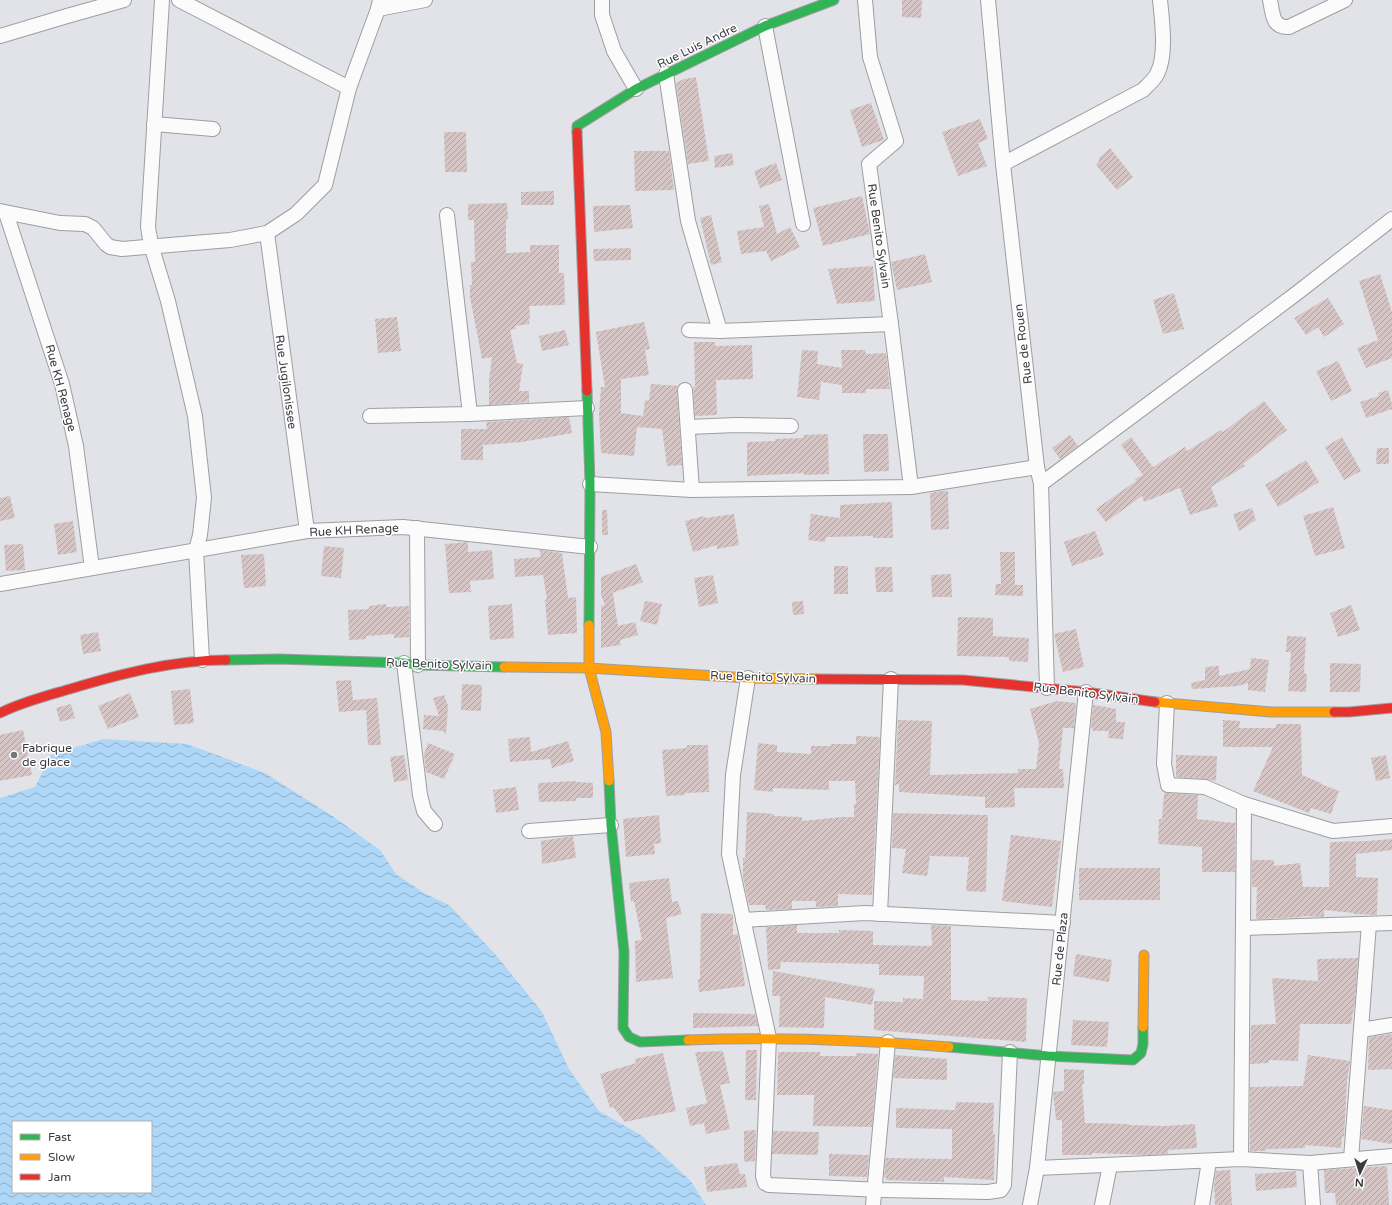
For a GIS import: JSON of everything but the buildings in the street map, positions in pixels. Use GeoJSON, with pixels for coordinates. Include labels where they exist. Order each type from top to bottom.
{"type":"FeatureCollection","features":[{"type":"Feature","properties":{"kind":"street"},"geometry":{"type":"LineString","coordinates":[[162,0],[148,227],[151,245],[168,301],[195,416],[204,498],[200,535],[196,550],[202,660]]}},
{"type":"Feature","properties":{"kind":"street"},"geometry":{"type":"LineString","coordinates":[[179,0],[349,88]]}},
{"type":"Feature","properties":{"kind":"street"},"geometry":{"type":"LineString","coordinates":[[3,212],[60,223],[90,225],[110,247],[122,248],[230,240],[267,233],[296,214],[325,185],[349,88],[379,4],[425,0]]}},
{"type":"Feature","properties":{"kind":"street"},"geometry":{"type":"LineString","coordinates":[[602,0],[602,15],[614,51],[636,89]]}},
{"type":"Feature","properties":{"kind":"street","name":"Rue Luis Andre"},"geometry":{"type":"LineString","coordinates":[[587,408],[577,126],[636,89],[805,5],[834,0]]}},
{"type":"Feature","properties":{"kind":"street","name":"Rue Benito Sylvain"},"geometry":{"type":"LineString","coordinates":[[865,0],[870,57],[896,141],[869,164],[911,487]]}},
{"type":"Feature","properties":{"kind":"street","name":"Rue de Rouen"},"geometry":{"type":"LineString","coordinates":[[988,0],[1002,164],[1037,467],[1041,484],[1047,688]]}},
{"type":"Feature","properties":{"kind":"street"},"geometry":{"type":"LineString","coordinates":[[1002,164],[1143,90],[1148,85],[1158,73],[1163,46],[1160,0]]}},
{"type":"Feature","properties":{"kind":"street"},"geometry":{"type":"LineString","coordinates":[[1270,0],[1275,22],[1279,26],[1284,27],[1289,27],[1345,0]]}},
{"type":"Feature","properties":{"kind":"street"},"geometry":{"type":"LineString","coordinates":[[0,36],[115,1]]}},
{"type":"Feature","properties":{"kind":"street"},"geometry":{"type":"LineString","coordinates":[[765,26],[803,224]]}},
{"type":"Feature","properties":{"kind":"street"},"geometry":{"type":"LineString","coordinates":[[666,74],[688,221],[720,332]]}},
{"type":"Feature","properties":{"kind":"street"},"geometry":{"type":"LineString","coordinates":[[154,124],[213,129]]}},
{"type":"Feature","properties":{"kind":"street","name":"Rue KH Renage"},"geometry":{"type":"LineString","coordinates":[[3,212],[62,384],[76,446],[92,568]]}},
{"type":"Feature","properties":{"kind":"street"},"geometry":{"type":"LineString","coordinates":[[447,215],[470,414]]}},
{"type":"Feature","properties":{"kind":"street"},"geometry":{"type":"LineString","coordinates":[[1041,484],[1291,298],[1392,219]]}},
{"type":"Feature","properties":{"kind":"street","name":"Rue Jugilonissee"},"geometry":{"type":"LineString","coordinates":[[267,233],[307,532]]}},
{"type":"Feature","properties":{"kind":"street"},"geometry":{"type":"LineString","coordinates":[[688,330],[720,332],[891,324]]}},
{"type":"Feature","properties":{"kind":"street"},"geometry":{"type":"LineString","coordinates":[[685,390],[692,490]]}},
{"type":"Feature","properties":{"kind":"street"},"geometry":{"type":"LineString","coordinates":[[370,416],[470,414],[587,408],[590,484],[589,668],[606,732],[611,825],[624,952],[623,1028],[629,1037],[640,1042],[769,1038],[888,1042],[1048,1056],[1133,1060],[1141,1053],[1143,1044],[1144,955]]}},
{"type":"Feature","properties":{"kind":"street"},"geometry":{"type":"LineString","coordinates":[[688,427],[736,425],[791,426]]}},
{"type":"Feature","properties":{"kind":"street"},"geometry":{"type":"LineString","coordinates":[[590,484],[692,490],[911,487],[1037,467]]}},
{"type":"Feature","properties":{"kind":"street"},"geometry":{"type":"LineString","coordinates":[[417,528],[418,665]]}},
{"type":"Feature","properties":{"kind":"street","name":"Rue KH Renage"},"geometry":{"type":"LineString","coordinates":[[0,584],[307,532],[417,528],[590,547]]}},
{"type":"Feature","properties":{"kind":"street","name":"Rue Benito Sylvain"},"geometry":{"type":"LineString","coordinates":[[0,713],[20,704],[79,686],[133,672],[202,660],[279,659],[404,663],[418,665],[589,668],[748,678],[963,680],[1086,692],[1167,704],[1271,712],[1349,712],[1392,708]]}},
{"type":"Feature","properties":{"kind":"street"},"geometry":{"type":"LineString","coordinates":[[404,663],[420,795],[424,811],[435,824]]}},
{"type":"Feature","properties":{"kind":"street"},"geometry":{"type":"LineString","coordinates":[[748,678],[733,775],[729,854],[769,1038],[763,1176],[765,1183],[769,1185],[874,1189],[988,1192],[1000,1190],[1004,1185],[1010,1052]]}},
{"type":"Feature","properties":{"kind":"street"},"geometry":{"type":"LineString","coordinates":[[880,914],[891,680]]}},
{"type":"Feature","properties":{"kind":"street","name":"Rue de Plaza"},"geometry":{"type":"LineString","coordinates":[[1030,1205],[1037,1168],[1086,692]]}},
{"type":"Feature","properties":{"kind":"street"},"geometry":{"type":"LineString","coordinates":[[1167,704],[1164,764],[1168,785],[1205,787],[1244,804],[1333,831],[1392,826]]}},
{"type":"Feature","properties":{"kind":"street"},"geometry":{"type":"LineString","coordinates":[[1241,1159],[1244,804]]}},
{"type":"Feature","properties":{"kind":"street"},"geometry":{"type":"LineString","coordinates":[[529,831],[611,825]]}},
{"type":"Feature","properties":{"kind":"street"},"geometry":{"type":"LineString","coordinates":[[743,920],[865,913],[1063,923]]}},
{"type":"Feature","properties":{"kind":"street"},"geometry":{"type":"LineString","coordinates":[[1244,928],[1392,923]]}},
{"type":"Feature","properties":{"kind":"street"},"geometry":{"type":"LineString","coordinates":[[1351,1159],[1369,924]]}},
{"type":"Feature","properties":{"kind":"street"},"geometry":{"type":"LineString","coordinates":[[1361,1030],[1392,1025]]}},
{"type":"Feature","properties":{"kind":"street"},"geometry":{"type":"LineString","coordinates":[[873,1205],[888,1042]]}},
{"type":"Feature","properties":{"kind":"street"},"geometry":{"type":"LineString","coordinates":[[1037,1168],[1241,1159],[1310,1163],[1392,1156]]}},
{"type":"Feature","properties":{"kind":"street"},"geometry":{"type":"LineString","coordinates":[[1202,1205],[1209,1161]]}},
{"type":"Feature","properties":{"kind":"street"},"geometry":{"type":"LineString","coordinates":[[1310,1163],[1313,1205]]}},
{"type":"Feature","properties":{"kind":"street"},"geometry":{"type":"LineString","coordinates":[[1102,1205],[1110,1165]]}},
{"type":"Feature","properties":{"kind":"water"},"geometry":{"type":"Polygon","coordinates":[[[103,739],[187,744],[265,773],[331,815],[380,850],[396,874],[424,893],[449,905],[495,954],[542,1012],[569,1069],[599,1111],[641,1135],[690,1180],[706,1205],[0,1205],[0,798],[35,787],[51,755],[103,739]]]}},
{"type":"Feature","properties":{"kind":"traffic: fast"},"geometry":{"type":"LineString","coordinates":[[577,132],[577,126],[636,89],[765,26],[834,0]]}},
{"type":"Feature","properties":{"kind":"traffic: fast"},"geometry":{"type":"LineString","coordinates":[[587,391],[590,484],[589,625]]}},
{"type":"Feature","properties":{"kind":"traffic: fast"},"geometry":{"type":"LineString","coordinates":[[226,660],[279,659],[504,667]]}},
{"type":"Feature","properties":{"kind":"traffic: fast"},"geometry":{"type":"LineString","coordinates":[[609,781],[611,825],[624,952],[623,1028],[629,1037],[640,1042],[688,1040]]}},
{"type":"Feature","properties":{"kind":"traffic: fast"},"geometry":{"type":"LineString","coordinates":[[949,1047],[1048,1056],[1133,1060],[1141,1053],[1143,1044],[1143,1027]]}},
{"type":"Feature","properties":{"kind":"traffic: slow"},"geometry":{"type":"LineString","coordinates":[[589,625],[589,668],[606,732],[609,781]]}},
{"type":"Feature","properties":{"kind":"traffic: slow"},"geometry":{"type":"LineString","coordinates":[[504,667],[589,668],[748,678],[817,679]]}},
{"type":"Feature","properties":{"kind":"traffic: slow"},"geometry":{"type":"LineString","coordinates":[[1155,702],[1271,712],[1334,712]]}},
{"type":"Feature","properties":{"kind":"traffic: slow"},"geometry":{"type":"LineString","coordinates":[[1143,1027],[1144,955]]}},
{"type":"Feature","properties":{"kind":"traffic: slow"},"geometry":{"type":"LineString","coordinates":[[688,1040],[818,1040],[949,1047]]}},
{"type":"Feature","properties":{"kind":"traffic: jam"},"geometry":{"type":"LineString","coordinates":[[577,132],[587,391]]}},
{"type":"Feature","properties":{"kind":"traffic: jam"},"geometry":{"type":"LineString","coordinates":[[0,713],[34,700],[127,673],[186,662],[226,660]]}},
{"type":"Feature","properties":{"kind":"traffic: jam"},"geometry":{"type":"LineString","coordinates":[[817,679],[963,680],[1086,692],[1155,702]]}},
{"type":"Feature","properties":{"kind":"traffic: jam"},"geometry":{"type":"LineString","coordinates":[[1334,712],[1392,708]]}},
{"type":"Feature","properties":{"kind":"place","name":"Fabrique de glace"},"geometry":{"type":"Point","coordinates":[14,755]}}]}
